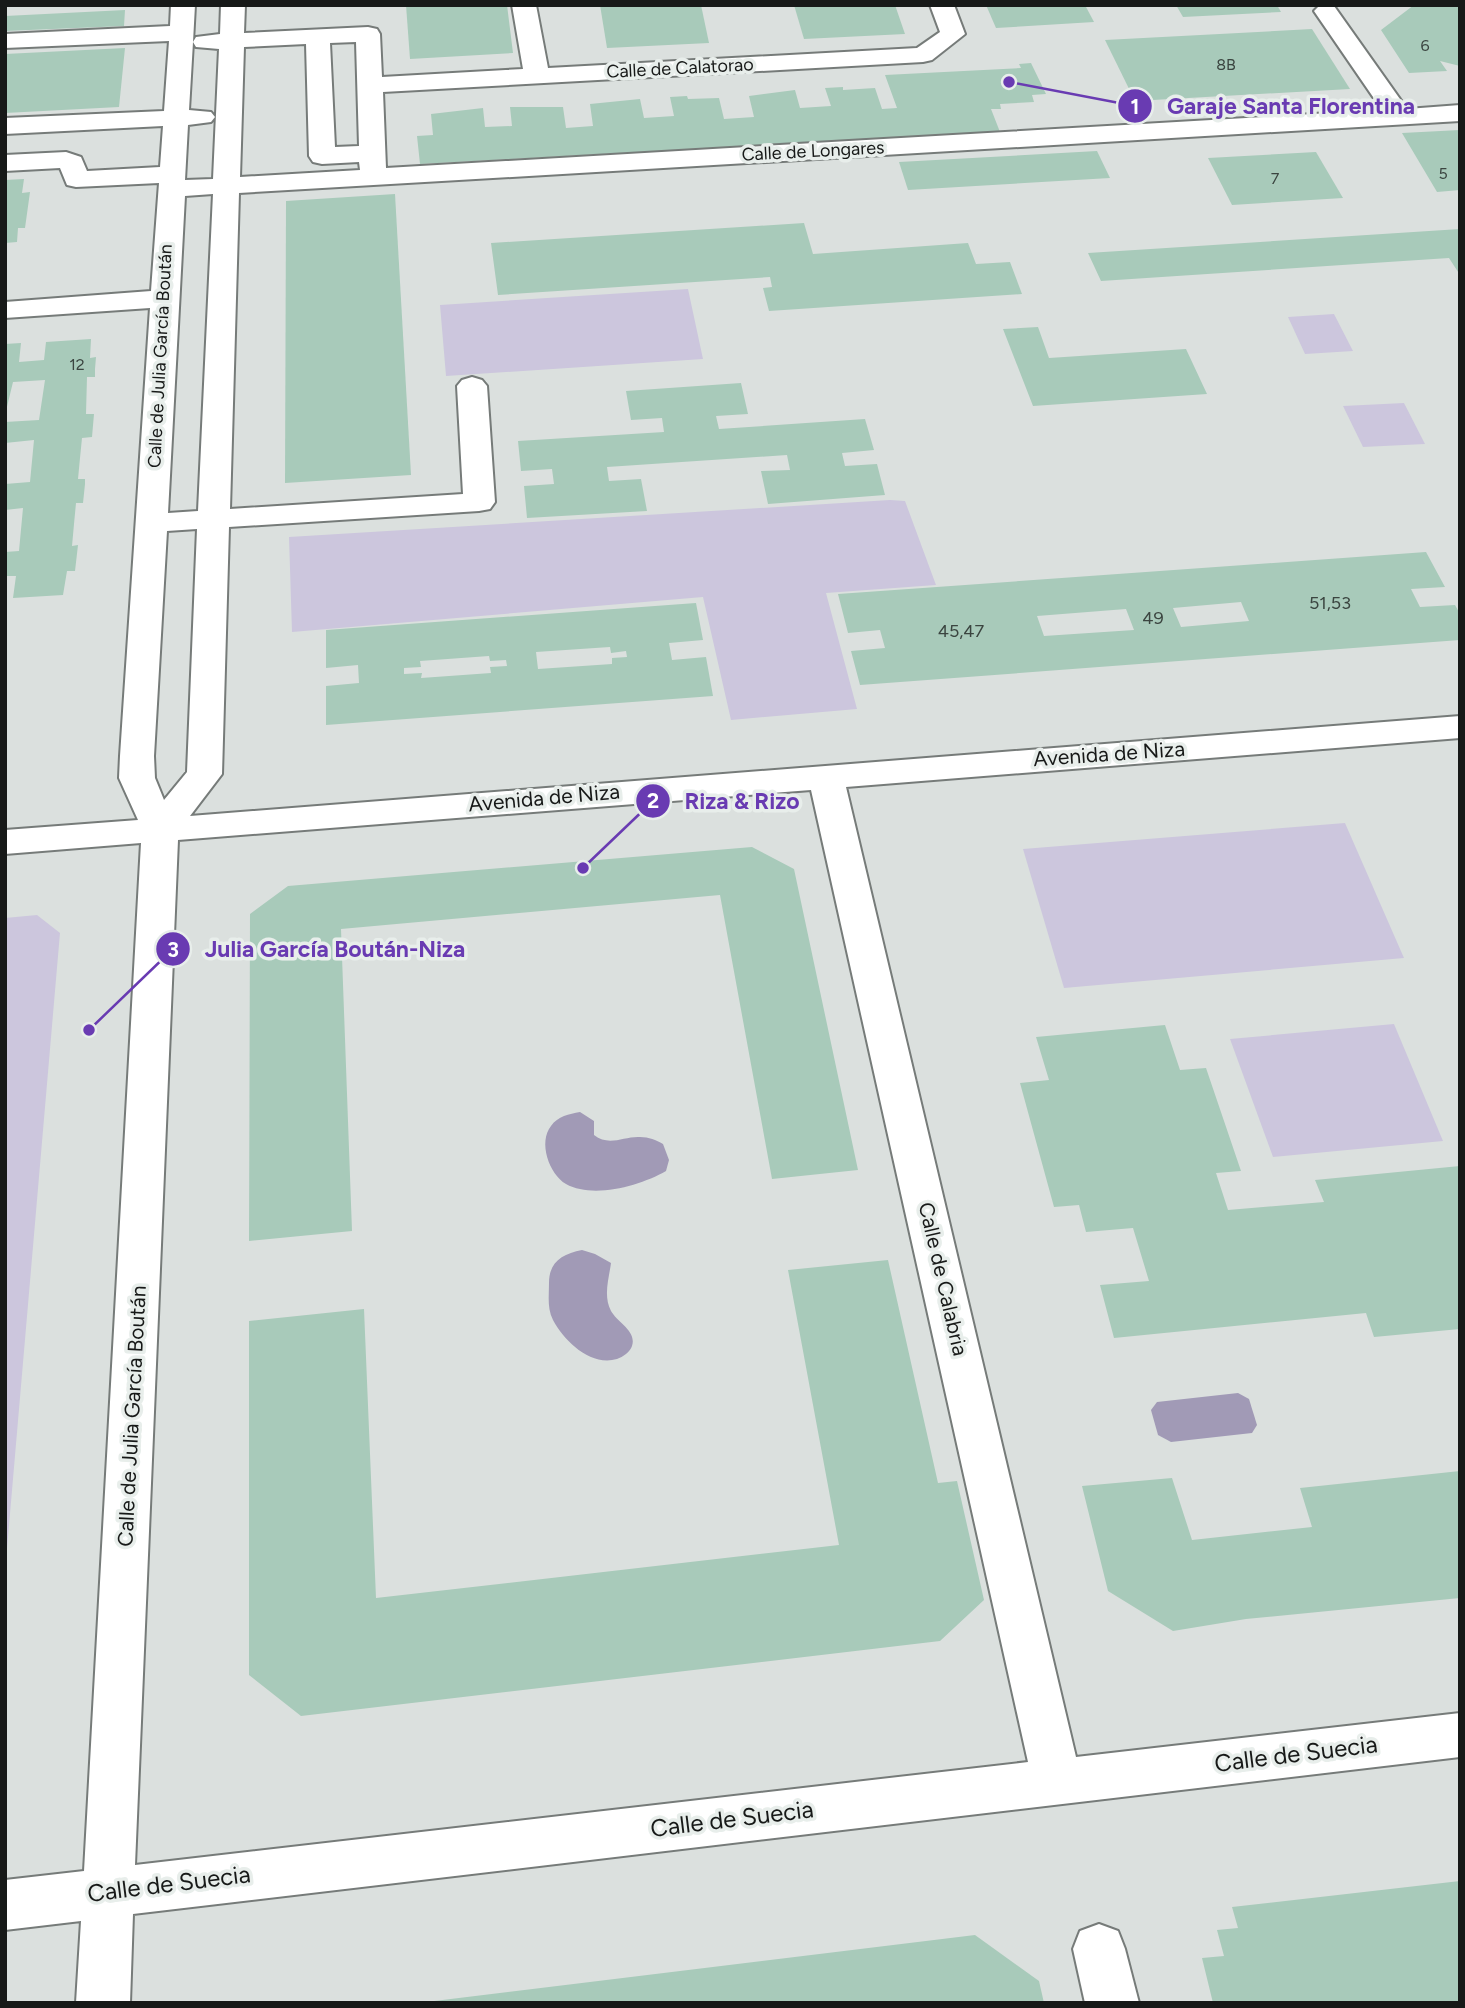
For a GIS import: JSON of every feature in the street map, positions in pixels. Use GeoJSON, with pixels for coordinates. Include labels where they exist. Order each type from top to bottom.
{"type":"FeatureCollection","features":[{"type":"Feature","properties":{"kind":"street"},"geometry":{"type":"LineString","coordinates":[[160,830],[204,774],[233,5]]}},
{"type":"Feature","properties":{"kind":"street"},"geometry":{"type":"LineString","coordinates":[[524,5],[537,76]]}},
{"type":"Feature","properties":{"kind":"street","name":"Calle de Calatorao"},"geometry":{"type":"LineString","coordinates":[[370,85],[923,55],[953,34],[942,5]]}},
{"type":"Feature","properties":{"kind":"street"},"geometry":{"type":"LineString","coordinates":[[1326,11],[1400,117]]}},
{"type":"Feature","properties":{"kind":"street"},"geometry":{"type":"LineString","coordinates":[[5,41],[182,27],[231,41],[318,36],[368,34],[373,165],[322,156],[318,36]]}},
{"type":"Feature","properties":{"kind":"street","name":"Calle de Julia García Boután"},"geometry":{"type":"LineString","coordinates":[[103,2003],[160,830],[137,778],[163,299],[182,27]]}},
{"type":"Feature","properties":{"kind":"street","name":"Calle de Longares"},"geometry":{"type":"LineString","coordinates":[[225,186],[373,165],[1460,113]]}},
{"type":"Feature","properties":{"kind":"street"},"geometry":{"type":"LineString","coordinates":[[5,126],[229,116]]}},
{"type":"Feature","properties":{"kind":"street"},"geometry":{"type":"LineString","coordinates":[[5,163],[66,160],[72,163],[76,179],[225,186]]}},
{"type":"Feature","properties":{"kind":"street"},"geometry":{"type":"LineString","coordinates":[[5,310],[163,299]]}},
{"type":"Feature","properties":{"kind":"street"},"geometry":{"type":"LineString","coordinates":[[151,523],[480,502],[472,386]]}},
{"type":"Feature","properties":{"kind":"street","name":"Avenida de Niza"},"geometry":{"type":"LineString","coordinates":[[5,842],[1460,727]]}},
{"type":"Feature","properties":{"kind":"street","name":"Calle de Calabria"},"geometry":{"type":"LineString","coordinates":[[826,776],[1057,1782]]}},
{"type":"Feature","properties":{"kind":"street","name":"Calle de Suecia"},"geometry":{"type":"LineString","coordinates":[[5,1905],[1460,1734]]}},
{"type":"Feature","properties":{"kind":"street"},"geometry":{"type":"LineString","coordinates":[[1099,1949],[1112,2003]]}},
{"type":"Feature","properties":{"kind":"shaded area"},"geometry":{"type":"Polygon","coordinates":[[[688,289],[703,359],[446,376],[440,305],[688,289]]]}},
{"type":"Feature","properties":{"kind":"shaded area"},"geometry":{"type":"Polygon","coordinates":[[[1334,314],[1353,351],[1305,354],[1288,317],[1334,314]]]}},
{"type":"Feature","properties":{"kind":"shaded area"},"geometry":{"type":"Polygon","coordinates":[[[1404,403],[1425,444],[1363,447],[1343,406],[1404,403]]]}},
{"type":"Feature","properties":{"kind":"shaded area"},"geometry":{"type":"Polygon","coordinates":[[[905,501],[936,585],[826,593],[857,709],[731,720],[703,597],[292,632],[289,537],[905,501]]]}},
{"type":"Feature","properties":{"kind":"shaded area"},"geometry":{"type":"Polygon","coordinates":[[[1345,823],[1404,958],[1064,988],[1023,849],[1345,823]]]}},
{"type":"Feature","properties":{"kind":"shaded area"},"geometry":{"type":"Polygon","coordinates":[[[37,915],[60,933],[5,1572],[5,918],[37,915]]]}},
{"type":"Feature","properties":{"kind":"shaded area"},"geometry":{"type":"Polygon","coordinates":[[[1394,1024],[1443,1141],[1273,1157],[1230,1039],[1394,1024]]]}},
{"type":"Feature","properties":{"kind":"shaded area"},"geometry":{"type":"Polygon","coordinates":[[[580,1112],[594,1121],[594,1135],[605,1140],[643,1137],[663,1144],[669,1160],[666,1171],[616,1189],[589,1190],[566,1184],[550,1165],[545,1140],[557,1120],[580,1112]]]}},
{"type":"Feature","properties":{"kind":"shaded area"},"geometry":{"type":"Polygon","coordinates":[[[582,1250],[611,1263],[607,1299],[611,1311],[629,1331],[633,1341],[630,1350],[617,1359],[598,1359],[579,1350],[564,1336],[551,1315],[551,1270],[558,1260],[582,1250]]]}},
{"type":"Feature","properties":{"kind":"shaded area"},"geometry":{"type":"Polygon","coordinates":[[[1238,1393],[1249,1399],[1257,1425],[1252,1433],[1171,1442],[1158,1435],[1151,1410],[1157,1402],[1238,1393]]]}},
{"type":"Feature","properties":{"kind":"building"},"geometry":{"type":"Polygon","coordinates":[[[406,5],[507,5],[513,53],[410,59],[406,5]]]}},
{"type":"Feature","properties":{"kind":"building"},"geometry":{"type":"Polygon","coordinates":[[[600,5],[701,5],[709,43],[607,48],[600,5]]]}},
{"type":"Feature","properties":{"kind":"building"},"geometry":{"type":"Polygon","coordinates":[[[794,5],[895,5],[905,34],[804,39],[794,5]]]}},
{"type":"Feature","properties":{"kind":"building"},"geometry":{"type":"Polygon","coordinates":[[[986,5],[1085,5],[1094,22],[996,28],[986,5]]]}},
{"type":"Feature","properties":{"kind":"building"},"geometry":{"type":"Polygon","coordinates":[[[1176,5],[1277,5],[1281,12],[1183,17],[1176,5]]]}},
{"type":"Feature","properties":{"kind":"building"},"geometry":{"type":"Polygon","coordinates":[[[1414,5],[1460,5],[1460,66],[1440,61],[1447,71],[1409,73],[1381,30],[1414,5]]]}},
{"type":"Feature","properties":{"kind":"building"},"geometry":{"type":"Polygon","coordinates":[[[125,10],[124,26],[5,31],[5,16],[125,10]]]}},
{"type":"Feature","properties":{"kind":"building"},"geometry":{"type":"Polygon","coordinates":[[[1312,29],[1350,89],[1135,101],[1105,40],[1312,29]]]}},
{"type":"Feature","properties":{"kind":"building"},"geometry":{"type":"Polygon","coordinates":[[[125,48],[119,107],[5,113],[5,54],[125,48]]]}},
{"type":"Feature","properties":{"kind":"building"},"geometry":{"type":"Polygon","coordinates":[[[1031,63],[1046,94],[1032,95],[1034,102],[1000,104],[1001,109],[991,109],[1000,132],[420,164],[417,136],[433,135],[431,114],[483,108],[485,127],[512,126],[510,107],[563,107],[566,128],[593,126],[590,104],[640,99],[644,118],[674,116],[670,97],[687,96],[688,99],[719,98],[724,119],[754,117],[749,96],[795,90],[800,108],[831,106],[825,88],[843,87],[843,90],[875,88],[882,109],[897,108],[885,75],[1021,68],[1019,64],[1031,63]]]}},
{"type":"Feature","properties":{"kind":"building"},"geometry":{"type":"Polygon","coordinates":[[[1460,130],[1460,190],[1437,192],[1402,133],[1460,130]]]}},
{"type":"Feature","properties":{"kind":"building"},"geometry":{"type":"Polygon","coordinates":[[[1097,151],[1110,178],[908,190],[899,162],[1097,151]]]}},
{"type":"Feature","properties":{"kind":"building"},"geometry":{"type":"Polygon","coordinates":[[[1316,152],[1343,198],[1232,205],[1208,158],[1316,152]]]}},
{"type":"Feature","properties":{"kind":"building"},"geometry":{"type":"Polygon","coordinates":[[[24,179],[22,193],[30,192],[25,228],[18,228],[17,242],[5,243],[5,180],[24,179]]]}},
{"type":"Feature","properties":{"kind":"building"},"geometry":{"type":"Polygon","coordinates":[[[395,194],[411,475],[285,483],[286,201],[395,194]]]}},
{"type":"Feature","properties":{"kind":"building"},"geometry":{"type":"Polygon","coordinates":[[[804,223],[813,254],[968,243],[976,264],[1010,262],[1022,294],[769,311],[763,288],[772,287],[770,277],[498,295],[491,243],[804,223]]]}},
{"type":"Feature","properties":{"kind":"building"},"geometry":{"type":"Polygon","coordinates":[[[1460,229],[1460,275],[1449,258],[1101,281],[1088,253],[1460,229]]]}},
{"type":"Feature","properties":{"kind":"building"},"geometry":{"type":"Polygon","coordinates":[[[1038,327],[1049,358],[1186,349],[1207,394],[1033,406],[1003,329],[1038,327]]]}},
{"type":"Feature","properties":{"kind":"building"},"geometry":{"type":"Polygon","coordinates":[[[91,339],[90,358],[96,357],[95,377],[87,377],[86,414],[94,414],[92,437],[82,438],[78,479],[85,479],[85,484],[83,503],[76,503],[72,546],[78,545],[75,571],[67,571],[63,595],[13,598],[16,576],[5,576],[5,552],[19,551],[23,508],[5,510],[5,484],[30,482],[34,440],[5,443],[5,422],[39,420],[45,380],[13,382],[5,415],[5,344],[21,343],[19,362],[44,360],[46,342],[91,339]]]}},
{"type":"Feature","properties":{"kind":"building"},"geometry":{"type":"Polygon","coordinates":[[[741,383],[748,414],[716,416],[719,429],[865,419],[874,450],[842,453],[845,466],[877,464],[885,495],[768,504],[761,471],[790,470],[787,455],[607,467],[609,481],[641,479],[647,511],[527,518],[524,486],[554,484],[552,469],[521,471],[518,441],[664,432],[662,418],[631,420],[626,391],[741,383]]]}},
{"type":"Feature","properties":{"kind":"building"},"geometry":{"type":"Polygon","coordinates":[[[1426,552],[1445,587],[1411,589],[1420,607],[1455,605],[1460,614],[1460,640],[860,685],[851,651],[885,648],[880,630],[848,633],[838,594],[1426,552]],[[1241,602],[1173,608],[1181,627],[1249,621],[1241,602]],[[1126,609],[1037,616],[1044,636],[1134,630],[1126,609]]]}},
{"type":"Feature","properties":{"kind":"building"},"geometry":{"type":"Polygon","coordinates":[[[696,603],[703,640],[669,643],[672,660],[706,657],[713,696],[326,725],[326,686],[359,683],[358,665],[326,668],[326,630],[696,603]],[[610,647],[536,652],[538,669],[612,664],[612,658],[627,657],[626,651],[611,653],[610,647]],[[489,656],[420,661],[421,667],[404,668],[404,674],[422,673],[421,678],[491,673],[490,667],[507,666],[506,660],[490,661],[489,656]]]}},
{"type":"Feature","properties":{"kind":"building"},"geometry":{"type":"Polygon","coordinates":[[[752,847],[794,869],[858,1170],[772,1179],[720,895],[341,929],[352,1231],[249,1241],[250,914],[288,886],[752,847]]]}},
{"type":"Feature","properties":{"kind":"building"},"geometry":{"type":"Polygon","coordinates":[[[1165,1025],[1180,1070],[1206,1068],[1241,1171],[1216,1173],[1228,1210],[1324,1202],[1315,1180],[1460,1166],[1460,1329],[1374,1337],[1366,1313],[1114,1338],[1100,1285],[1149,1281],[1133,1228],[1086,1232],[1079,1205],[1054,1207],[1020,1083],[1049,1080],[1036,1037],[1165,1025]]]}},
{"type":"Feature","properties":{"kind":"building"},"geometry":{"type":"Polygon","coordinates":[[[888,1260],[938,1483],[957,1481],[984,1600],[940,1641],[301,1716],[249,1675],[249,1321],[364,1309],[376,1598],[839,1545],[788,1270],[888,1260]]]}},
{"type":"Feature","properties":{"kind":"building"},"geometry":{"type":"Polygon","coordinates":[[[1460,1471],[1460,1598],[1246,1619],[1173,1631],[1108,1591],[1082,1486],[1172,1478],[1192,1540],[1312,1527],[1300,1488],[1460,1471]]]}},
{"type":"Feature","properties":{"kind":"building"},"geometry":{"type":"Polygon","coordinates":[[[1460,1881],[1460,2003],[1213,2003],[1202,1958],[1224,1956],[1217,1930],[1238,1928],[1232,1907],[1460,1881]]]}},
{"type":"Feature","properties":{"kind":"building"},"geometry":{"type":"Polygon","coordinates":[[[975,1935],[1039,1981],[1044,2003],[418,2003],[975,1935]]]}},
{"type":"Feature","properties":{"kind":"place","name":"Garaje Santa Florentina"},"geometry":{"type":"Point","coordinates":[1009,82]}},
{"type":"Feature","properties":{"kind":"place","name":"Riza & Rizo"},"geometry":{"type":"Point","coordinates":[583,868]}},
{"type":"Feature","properties":{"kind":"place","name":"Julia García Boután-Niza"},"geometry":{"type":"Point","coordinates":[89,1030]}}]}
